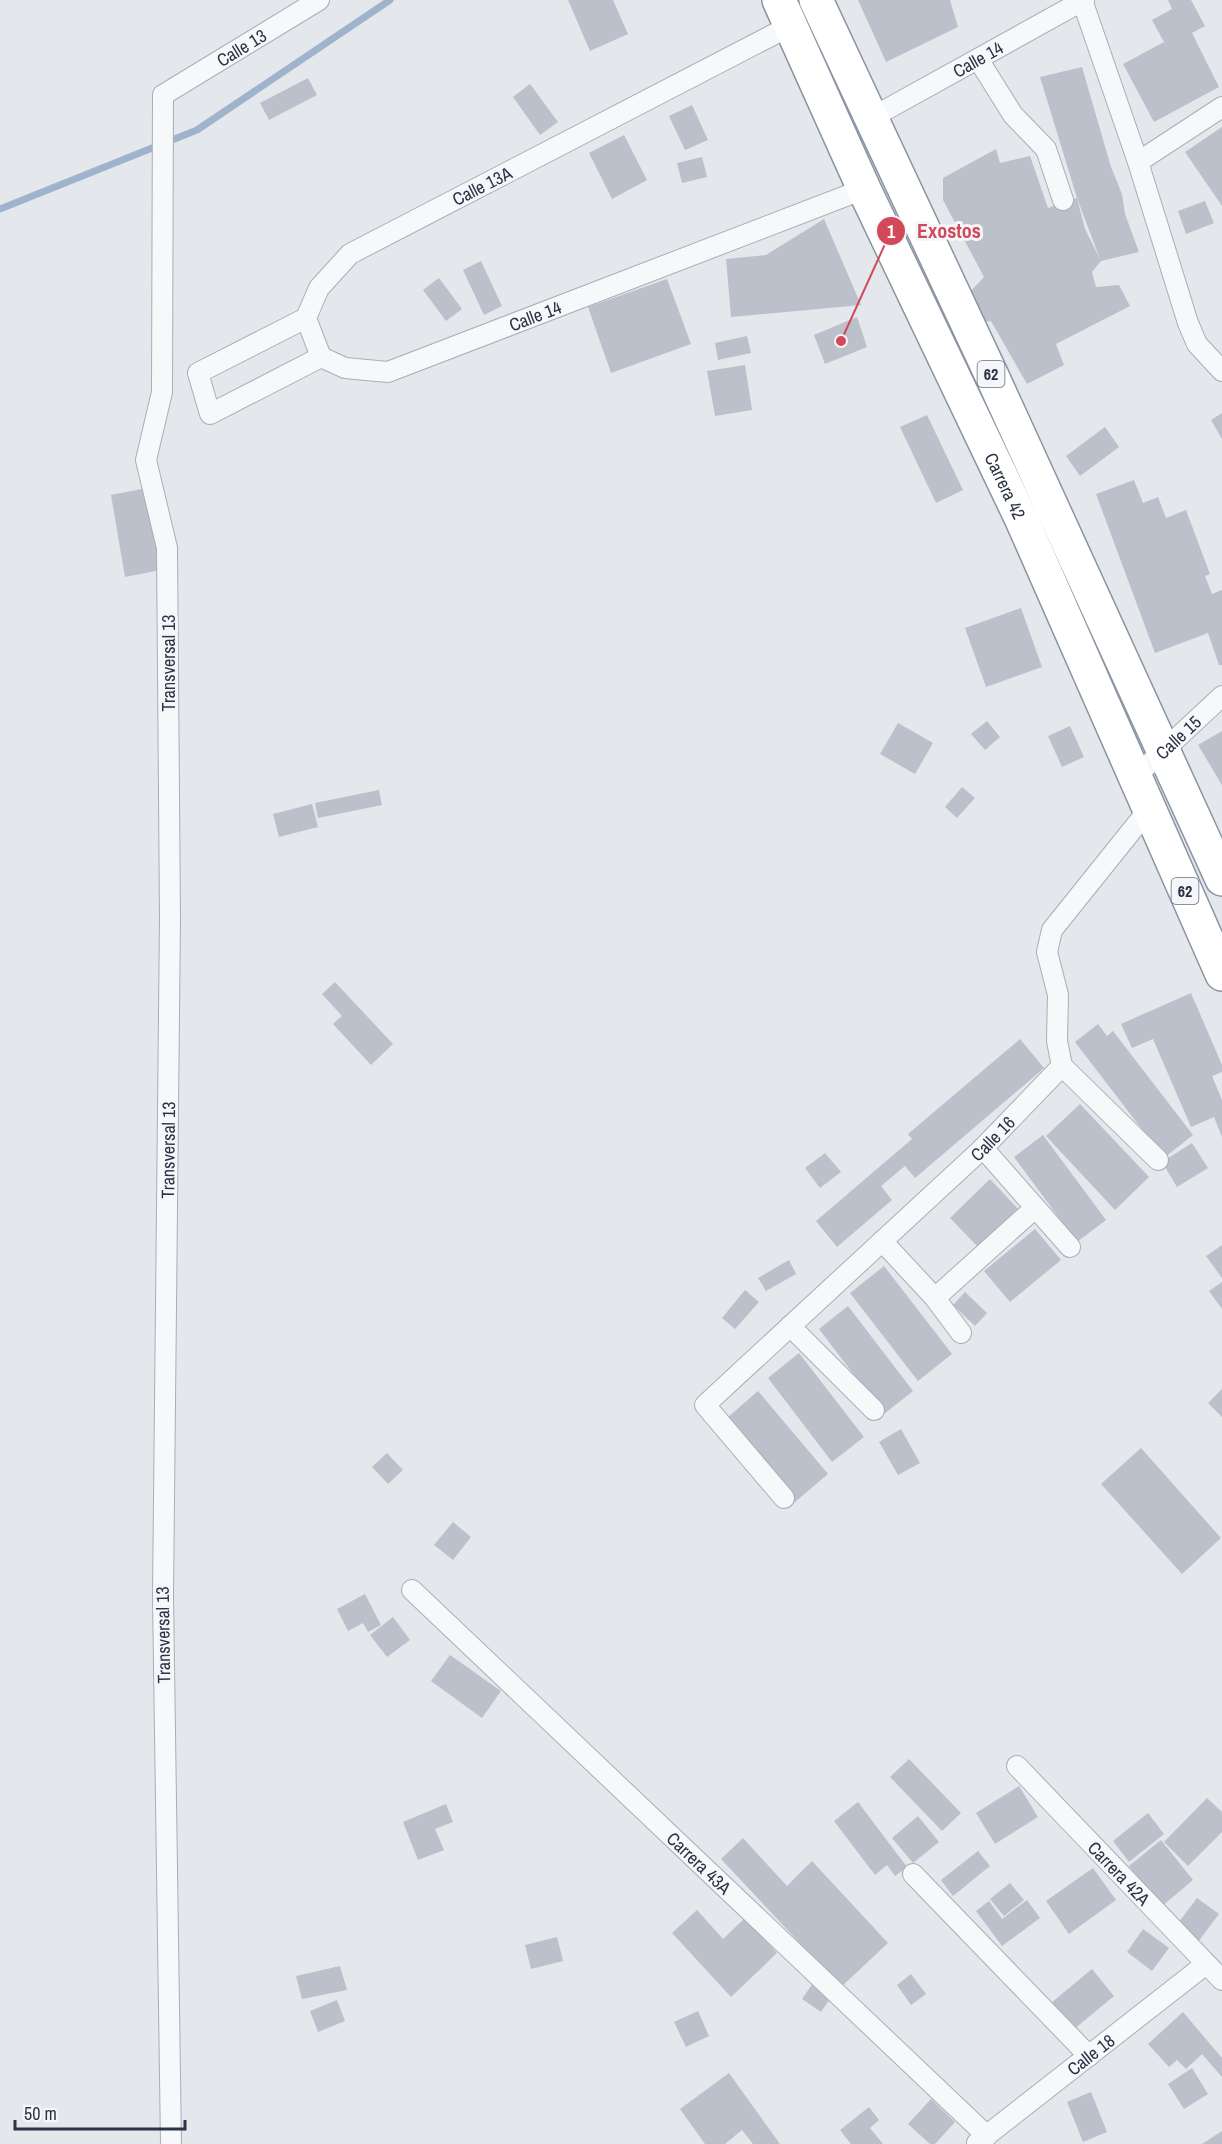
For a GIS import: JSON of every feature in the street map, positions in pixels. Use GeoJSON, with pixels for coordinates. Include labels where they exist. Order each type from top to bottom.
{"type":"FeatureCollection","features":[{"type":"Feature","properties":{"kind":"highway","name":"Carrera 42"},"geometry":{"type":"LineString","coordinates":[[816,0],[1222,879]]}},
{"type":"Feature","properties":{"kind":"highway","name":"Carrera 42"},"geometry":{"type":"LineString","coordinates":[[785,13],[864,189],[1022,520],[1222,974]]}},
{"type":"Feature","properties":{"kind":"street","name":"Calle 13"},"geometry":{"type":"LineString","coordinates":[[163,95],[319,0]]}},
{"type":"Feature","properties":{"kind":"street","name":"Calle 14"},"geometry":{"type":"LineString","coordinates":[[871,118],[1083,0]]}},
{"type":"Feature","properties":{"kind":"street"},"geometry":{"type":"LineString","coordinates":[[1083,0],[1138,162],[1188,323],[1197,344],[1222,371]]}},
{"type":"Feature","properties":{"kind":"street","name":"Calle 13A"},"geometry":{"type":"LineString","coordinates":[[306,318],[319,288],[350,254],[785,13]]}},
{"type":"Feature","properties":{"kind":"street"},"geometry":{"type":"LineString","coordinates":[[978,59],[1013,115],[1046,149],[1063,200]]}},
{"type":"Feature","properties":{"kind":"street","name":"Transversal 13"},"geometry":{"type":"LineString","coordinates":[[163,95],[162,392],[146,460],[167,548],[170,917],[163,1596],[171,2144]]}},
{"type":"Feature","properties":{"kind":"street"},"geometry":{"type":"LineString","coordinates":[[1138,162],[1222,107]]}},
{"type":"Feature","properties":{"kind":"street","name":"Calle 14"},"geometry":{"type":"LineString","coordinates":[[321,357],[345,368],[388,372],[864,189]]}},
{"type":"Feature","properties":{"kind":"street"},"geometry":{"type":"LineString","coordinates":[[306,318],[321,357],[210,414],[198,373],[306,318]]}},
{"type":"Feature","properties":{"kind":"street","name":"Calle 15"},"geometry":{"type":"LineString","coordinates":[[1134,778],[1163,748],[1222,696]]}},
{"type":"Feature","properties":{"kind":"street"},"geometry":{"type":"LineString","coordinates":[[1149,809],[1052,930],[1047,952],[1058,994],[1057,1041],[1062,1066],[1158,1160]]}},
{"type":"Feature","properties":{"kind":"street","name":"Calle 16"},"geometry":{"type":"LineString","coordinates":[[784,1498],[705,1405],[983,1148],[1062,1066]]}},
{"type":"Feature","properties":{"kind":"street"},"geometry":{"type":"LineString","coordinates":[[983,1148],[1070,1247]]}},
{"type":"Feature","properties":{"kind":"street"},"geometry":{"type":"LineString","coordinates":[[935,1298],[1035,1208]]}},
{"type":"Feature","properties":{"kind":"street"},"geometry":{"type":"LineString","coordinates":[[882,1241],[935,1298],[962,1333]]}},
{"type":"Feature","properties":{"kind":"street"},"geometry":{"type":"LineString","coordinates":[[790,1326],[874,1410]]}},
{"type":"Feature","properties":{"kind":"street","name":"Carrera 43A"},"geometry":{"type":"LineString","coordinates":[[412,1590],[981,2140]]}},
{"type":"Feature","properties":{"kind":"street","name":"Carrera 42A"},"geometry":{"type":"LineString","coordinates":[[1017,1766],[1222,1980]]}},
{"type":"Feature","properties":{"kind":"street"},"geometry":{"type":"LineString","coordinates":[[913,1874],[1089,2056]]}},
{"type":"Feature","properties":{"kind":"street","name":"Calle 18"},"geometry":{"type":"LineString","coordinates":[[981,2140],[1206,1964]]}},
{"type":"Feature","properties":{"kind":"building"},"geometry":{"type":"Polygon","coordinates":[[[568,0],[613,0],[628,34],[590,51],[568,0]]]}},
{"type":"Feature","properties":{"kind":"building"},"geometry":{"type":"Polygon","coordinates":[[[858,0],[950,0],[958,27],[886,62],[858,0]]]}},
{"type":"Feature","properties":{"kind":"building"},"geometry":{"type":"Polygon","coordinates":[[[1168,0],[1191,0],[1205,26],[1192,33],[1219,87],[1154,122],[1123,64],[1164,42],[1152,20],[1172,9],[1168,0]]]}},
{"type":"Feature","properties":{"kind":"building"},"geometry":{"type":"Polygon","coordinates":[[[1082,67],[1111,167],[1122,194],[1125,214],[1139,252],[1101,261],[1092,272],[1096,287],[1119,285],[1130,306],[1056,344],[1064,365],[1027,384],[991,321],[976,323],[968,294],[984,277],[943,200],[943,178],[996,149],[1000,163],[1030,156],[1048,208],[1077,198],[1040,77],[1082,67]],[[1077,198],[1085,229],[1100,259],[1077,198]]]}},
{"type":"Feature","properties":{"kind":"building"},"geometry":{"type":"Polygon","coordinates":[[[308,78],[317,95],[269,120],[260,103],[308,78]]]}},
{"type":"Feature","properties":{"kind":"building"},"geometry":{"type":"Polygon","coordinates":[[[530,84],[558,122],[540,135],[513,97],[530,84]]]}},
{"type":"Feature","properties":{"kind":"building"},"geometry":{"type":"Polygon","coordinates":[[[692,105],[708,140],[685,150],[669,116],[692,105]]]}},
{"type":"Feature","properties":{"kind":"building"},"geometry":{"type":"Polygon","coordinates":[[[1222,127],[1222,206],[1185,152],[1222,127]]]}},
{"type":"Feature","properties":{"kind":"building"},"geometry":{"type":"Polygon","coordinates":[[[624,135],[647,180],[612,199],[589,153],[624,135]]]}},
{"type":"Feature","properties":{"kind":"building"},"geometry":{"type":"Polygon","coordinates":[[[702,157],[707,177],[682,183],[677,163],[702,157]]]}},
{"type":"Feature","properties":{"kind":"building"},"geometry":{"type":"Polygon","coordinates":[[[1205,201],[1214,223],[1186,234],[1178,211],[1205,201]]]}},
{"type":"Feature","properties":{"kind":"building"},"geometry":{"type":"Polygon","coordinates":[[[824,219],[861,305],[731,317],[726,259],[766,255],[824,219]]]}},
{"type":"Feature","properties":{"kind":"building"},"geometry":{"type":"Polygon","coordinates":[[[481,261],[502,306],[484,315],[463,270],[481,261]]]}},
{"type":"Feature","properties":{"kind":"building"},"geometry":{"type":"Polygon","coordinates":[[[439,278],[462,309],[446,321],[423,290],[439,278]]]}},
{"type":"Feature","properties":{"kind":"building"},"geometry":{"type":"Polygon","coordinates":[[[667,279],[691,344],[611,373],[588,307],[667,279]]]}},
{"type":"Feature","properties":{"kind":"building"},"geometry":{"type":"Polygon","coordinates":[[[857,317],[867,347],[825,364],[814,335],[857,317]]]}},
{"type":"Feature","properties":{"kind":"building"},"geometry":{"type":"Polygon","coordinates":[[[747,336],[751,353],[718,360],[715,343],[747,336]]]}},
{"type":"Feature","properties":{"kind":"building"},"geometry":{"type":"Polygon","coordinates":[[[745,365],[752,410],[715,416],[707,371],[745,365]]]}},
{"type":"Feature","properties":{"kind":"building"},"geometry":{"type":"Polygon","coordinates":[[[1222,413],[1222,439],[1211,420],[1222,413]]]}},
{"type":"Feature","properties":{"kind":"building"},"geometry":{"type":"Polygon","coordinates":[[[927,415],[963,490],[936,503],[900,427],[927,415]]]}},
{"type":"Feature","properties":{"kind":"building"},"geometry":{"type":"Polygon","coordinates":[[[1105,427],[1119,447],[1080,476],[1066,456],[1105,427]]]}},
{"type":"Feature","properties":{"kind":"building"},"geometry":{"type":"Polygon","coordinates":[[[1134,480],[1143,503],[1158,497],[1166,518],[1186,510],[1210,574],[1205,576],[1212,594],[1222,590],[1222,665],[1219,665],[1208,633],[1155,653],[1096,494],[1134,480]]]}},
{"type":"Feature","properties":{"kind":"building"},"geometry":{"type":"Polygon","coordinates":[[[147,488],[161,570],[125,577],[111,495],[147,488]]]}},
{"type":"Feature","properties":{"kind":"building"},"geometry":{"type":"Polygon","coordinates":[[[1021,608],[1042,667],[986,687],[965,628],[1021,608]]]}},
{"type":"Feature","properties":{"kind":"building"},"geometry":{"type":"Polygon","coordinates":[[[987,721],[1000,737],[985,750],[971,734],[987,721]]]}},
{"type":"Feature","properties":{"kind":"building"},"geometry":{"type":"Polygon","coordinates":[[[898,723],[933,743],[915,774],[880,754],[898,723]]]}},
{"type":"Feature","properties":{"kind":"building"},"geometry":{"type":"Polygon","coordinates":[[[1070,726],[1084,757],[1062,767],[1048,736],[1070,726]]]}},
{"type":"Feature","properties":{"kind":"building"},"geometry":{"type":"Polygon","coordinates":[[[1222,731],[1222,785],[1198,745],[1222,731]]]}},
{"type":"Feature","properties":{"kind":"building"},"geometry":{"type":"Polygon","coordinates":[[[962,787],[975,798],[957,818],[945,807],[962,787]]]}},
{"type":"Feature","properties":{"kind":"building"},"geometry":{"type":"Polygon","coordinates":[[[379,790],[382,805],[318,818],[315,803],[379,790]]]}},
{"type":"Feature","properties":{"kind":"building"},"geometry":{"type":"Polygon","coordinates":[[[312,804],[318,827],[279,837],[273,814],[312,804]]]}},
{"type":"Feature","properties":{"kind":"building"},"geometry":{"type":"Polygon","coordinates":[[[335,982],[393,1044],[371,1065],[333,1024],[342,1016],[322,994],[335,982]]]}},
{"type":"Feature","properties":{"kind":"building"},"geometry":{"type":"Polygon","coordinates":[[[1191,993],[1222,1065],[1222,1072],[1212,1076],[1222,1100],[1222,1137],[1214,1117],[1191,1127],[1153,1039],[1132,1048],[1121,1024],[1191,993]]]}},
{"type":"Feature","properties":{"kind":"building"},"geometry":{"type":"Polygon","coordinates":[[[1098,1024],[1107,1036],[1113,1031],[1193,1135],[1164,1158],[1075,1042],[1098,1024]]]}},
{"type":"Feature","properties":{"kind":"building"},"geometry":{"type":"Polygon","coordinates":[[[1020,1039],[1044,1068],[915,1178],[905,1166],[881,1186],[892,1200],[837,1247],[816,1221],[912,1139],[908,1134],[1020,1039]]]}},
{"type":"Feature","properties":{"kind":"building"},"geometry":{"type":"Polygon","coordinates":[[[1080,1104],[1149,1177],[1115,1210],[1046,1136],[1080,1104]]]}},
{"type":"Feature","properties":{"kind":"building"},"geometry":{"type":"Polygon","coordinates":[[[1043,1135],[1106,1220],[1077,1242],[1014,1157],[1043,1135]]]}},
{"type":"Feature","properties":{"kind":"building"},"geometry":{"type":"Polygon","coordinates":[[[1192,1143],[1208,1168],[1177,1187],[1162,1162],[1192,1143]]]}},
{"type":"Feature","properties":{"kind":"building"},"geometry":{"type":"Polygon","coordinates":[[[825,1153],[841,1172],[820,1188],[805,1168],[825,1153]]]}},
{"type":"Feature","properties":{"kind":"building"},"geometry":{"type":"Polygon","coordinates":[[[990,1179],[1018,1209],[978,1247],[950,1218],[990,1179]]]}},
{"type":"Feature","properties":{"kind":"building"},"geometry":{"type":"Polygon","coordinates":[[[1035,1229],[1061,1260],[1010,1302],[984,1271],[1035,1229]]]}},
{"type":"Feature","properties":{"kind":"building"},"geometry":{"type":"Polygon","coordinates":[[[1222,1245],[1222,1278],[1206,1256],[1222,1245]]]}},
{"type":"Feature","properties":{"kind":"building"},"geometry":{"type":"Polygon","coordinates":[[[789,1260],[796,1274],[766,1291],[758,1278],[789,1260]]]}},
{"type":"Feature","properties":{"kind":"building"},"geometry":{"type":"Polygon","coordinates":[[[884,1266],[952,1354],[918,1381],[850,1293],[884,1266]]]}},
{"type":"Feature","properties":{"kind":"building"},"geometry":{"type":"Polygon","coordinates":[[[1222,1282],[1222,1309],[1209,1291],[1222,1282]]]}},
{"type":"Feature","properties":{"kind":"building"},"geometry":{"type":"Polygon","coordinates":[[[745,1290],[759,1302],[735,1329],[722,1318],[745,1290]]]}},
{"type":"Feature","properties":{"kind":"building"},"geometry":{"type":"Polygon","coordinates":[[[965,1292],[987,1313],[975,1326],[953,1305],[965,1292]]]}},
{"type":"Feature","properties":{"kind":"building"},"geometry":{"type":"Polygon","coordinates":[[[848,1306],[913,1391],[884,1414],[819,1329],[848,1306]]]}},
{"type":"Feature","properties":{"kind":"building"},"geometry":{"type":"Polygon","coordinates":[[[799,1353],[864,1437],[832,1462],[768,1378],[799,1353]]]}},
{"type":"Feature","properties":{"kind":"building"},"geometry":{"type":"Polygon","coordinates":[[[1222,1389],[1222,1417],[1208,1403],[1222,1389]]]}},
{"type":"Feature","properties":{"kind":"building"},"geometry":{"type":"Polygon","coordinates":[[[758,1391],[828,1474],[789,1507],[719,1425],[758,1391]]]}},
{"type":"Feature","properties":{"kind":"building"},"geometry":{"type":"Polygon","coordinates":[[[901,1429],[920,1463],[898,1475],[879,1442],[901,1429]]]}},
{"type":"Feature","properties":{"kind":"building"},"geometry":{"type":"Polygon","coordinates":[[[1141,1448],[1221,1538],[1182,1574],[1101,1484],[1141,1448]]]}},
{"type":"Feature","properties":{"kind":"building"},"geometry":{"type":"Polygon","coordinates":[[[387,1453],[403,1470],[388,1484],[372,1467],[387,1453]]]}},
{"type":"Feature","properties":{"kind":"building"},"geometry":{"type":"Polygon","coordinates":[[[453,1522],[471,1537],[453,1560],[434,1545],[453,1522]]]}},
{"type":"Feature","properties":{"kind":"building"},"geometry":{"type":"Polygon","coordinates":[[[365,1594],[381,1625],[368,1632],[363,1623],[348,1631],[337,1609],[365,1594]]]}},
{"type":"Feature","properties":{"kind":"building"},"geometry":{"type":"Polygon","coordinates":[[[393,1617],[410,1640],[387,1657],[370,1635],[393,1617]]]}},
{"type":"Feature","properties":{"kind":"building"},"geometry":{"type":"Polygon","coordinates":[[[450,1655],[501,1691],[482,1718],[431,1681],[450,1655]]]}},
{"type":"Feature","properties":{"kind":"building"},"geometry":{"type":"Polygon","coordinates":[[[909,1759],[961,1813],[942,1831],[890,1777],[909,1759]]]}},
{"type":"Feature","properties":{"kind":"building"},"geometry":{"type":"Polygon","coordinates":[[[1019,1786],[1038,1817],[995,1844],[976,1813],[1019,1786]]]}},
{"type":"Feature","properties":{"kind":"building"},"geometry":{"type":"Polygon","coordinates":[[[1207,1798],[1222,1812],[1222,1832],[1188,1866],[1164,1842],[1207,1798]]]}},
{"type":"Feature","properties":{"kind":"building"},"geometry":{"type":"Polygon","coordinates":[[[858,1802],[907,1867],[895,1876],[887,1865],[875,1875],[834,1821],[858,1802]]]}},
{"type":"Feature","properties":{"kind":"building"},"geometry":{"type":"Polygon","coordinates":[[[446,1804],[453,1822],[435,1829],[444,1850],[418,1860],[403,1822],[446,1804]]]}},
{"type":"Feature","properties":{"kind":"building"},"geometry":{"type":"Polygon","coordinates":[[[1148,1813],[1164,1834],[1129,1862],[1113,1841],[1148,1813]]]}},
{"type":"Feature","properties":{"kind":"building"},"geometry":{"type":"Polygon","coordinates":[[[918,1816],[939,1842],[913,1863],[892,1838],[918,1816]]]}},
{"type":"Feature","properties":{"kind":"building"},"geometry":{"type":"Polygon","coordinates":[[[743,1838],[787,1886],[812,1861],[888,1943],[841,1987],[721,1859],[743,1838]]]}},
{"type":"Feature","properties":{"kind":"building"},"geometry":{"type":"Polygon","coordinates":[[[1161,1840],[1193,1880],[1161,1907],[1129,1866],[1161,1840]]]}},
{"type":"Feature","properties":{"kind":"building"},"geometry":{"type":"Polygon","coordinates":[[[978,1851],[990,1866],[953,1896],[941,1880],[978,1851]]]}},
{"type":"Feature","properties":{"kind":"building"},"geometry":{"type":"Polygon","coordinates":[[[1093,1868],[1116,1900],[1069,1934],[1046,1901],[1093,1868]]]}},
{"type":"Feature","properties":{"kind":"building"},"geometry":{"type":"Polygon","coordinates":[[[1010,1883],[1024,1900],[1004,1916],[990,1899],[1010,1883]]]}},
{"type":"Feature","properties":{"kind":"building"},"geometry":{"type":"Polygon","coordinates":[[[1197,1898],[1219,1914],[1198,1942],[1176,1926],[1197,1898]]]}},
{"type":"Feature","properties":{"kind":"building"},"geometry":{"type":"Polygon","coordinates":[[[1027,1900],[1040,1918],[1002,1946],[976,1911],[989,1901],[1002,1919],[1027,1900]]]}},
{"type":"Feature","properties":{"kind":"building"},"geometry":{"type":"Polygon","coordinates":[[[697,1910],[723,1939],[745,1918],[777,1953],[731,1997],[672,1933],[697,1910]]]}},
{"type":"Feature","properties":{"kind":"building"},"geometry":{"type":"Polygon","coordinates":[[[1143,1929],[1169,1948],[1152,1971],[1127,1952],[1143,1929]]]}},
{"type":"Feature","properties":{"kind":"building"},"geometry":{"type":"Polygon","coordinates":[[[557,1937],[563,1961],[531,1969],[525,1945],[557,1937]]]}},
{"type":"Feature","properties":{"kind":"building"},"geometry":{"type":"Polygon","coordinates":[[[340,1966],[347,1990],[302,1999],[296,1976],[340,1966]]]}},
{"type":"Feature","properties":{"kind":"building"},"geometry":{"type":"Polygon","coordinates":[[[1092,1969],[1114,1996],[1061,2040],[1039,2013],[1092,1969]]]}},
{"type":"Feature","properties":{"kind":"building"},"geometry":{"type":"Polygon","coordinates":[[[911,1974],[926,1994],[911,2005],[897,1985],[911,1974]]]}},
{"type":"Feature","properties":{"kind":"building"},"geometry":{"type":"Polygon","coordinates":[[[813,1983],[832,1996],[821,2012],[802,1999],[813,1983]]]}},
{"type":"Feature","properties":{"kind":"building"},"geometry":{"type":"Polygon","coordinates":[[[337,2000],[345,2021],[318,2032],[310,2011],[337,2000]]]}},
{"type":"Feature","properties":{"kind":"building"},"geometry":{"type":"Polygon","coordinates":[[[698,2011],[709,2036],[686,2047],[674,2022],[698,2011]]]}},
{"type":"Feature","properties":{"kind":"building"},"geometry":{"type":"Polygon","coordinates":[[[1183,2012],[1222,2058],[1222,2077],[1202,2054],[1186,2069],[1177,2060],[1169,2067],[1148,2044],[1183,2012]]]}},
{"type":"Feature","properties":{"kind":"building"},"geometry":{"type":"Polygon","coordinates":[[[1192,2068],[1208,2094],[1184,2109],[1168,2084],[1192,2068]]]}},
{"type":"Feature","properties":{"kind":"building"},"geometry":{"type":"Polygon","coordinates":[[[729,2073],[780,2144],[753,2144],[742,2130],[725,2144],[705,2144],[680,2109],[729,2073]]]}},
{"type":"Feature","properties":{"kind":"building"},"geometry":{"type":"Polygon","coordinates":[[[1091,2092],[1107,2132],[1083,2142],[1067,2102],[1091,2092]]]}},
{"type":"Feature","properties":{"kind":"building"},"geometry":{"type":"Polygon","coordinates":[[[931,2099],[955,2122],[935,2144],[930,2144],[908,2124],[931,2099]]]}},
{"type":"Feature","properties":{"kind":"building"},"geometry":{"type":"Polygon","coordinates":[[[869,2107],[879,2120],[870,2128],[883,2144],[851,2144],[840,2130],[869,2107]]]}},
{"type":"Feature","properties":{"kind":"building"},"geometry":{"type":"Polygon","coordinates":[[[1222,2131],[1222,2144],[1202,2144],[1222,2131]]]}},
{"type":"Feature","properties":{"kind":"waterway"},"geometry":{"type":"LineString","coordinates":[[0,209],[197,130],[390,0]]}},
{"type":"Feature","properties":{"kind":"place","name":"Exostos"},"geometry":{"type":"Point","coordinates":[841,341]}}]}
